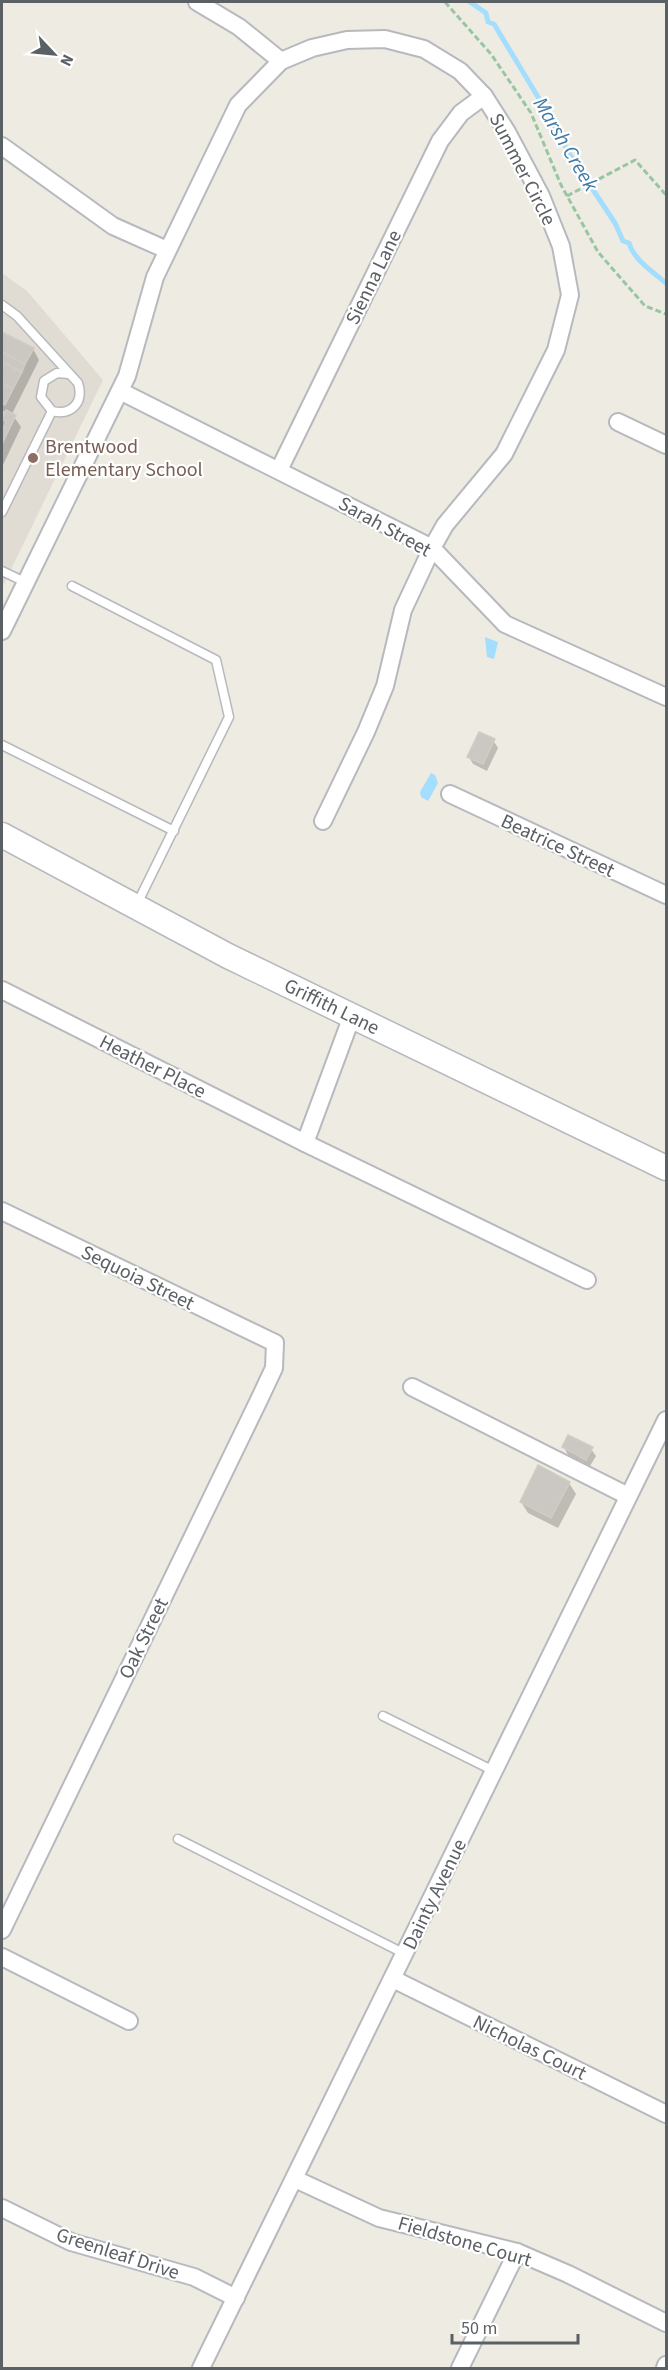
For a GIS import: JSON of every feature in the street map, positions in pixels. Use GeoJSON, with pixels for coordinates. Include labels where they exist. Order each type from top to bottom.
{"type":"FeatureCollection","features":[{"type":"Feature","properties":{"kind":"street"},"geometry":{"type":"LineString","coordinates":[[197,2],[239,27],[281,61]]}},
{"type":"Feature","properties":{"kind":"street","name":"Summer Circle"},"geometry":{"type":"LineString","coordinates":[[2,631],[120,391],[133,358],[155,277],[238,105],[281,61],[312,48],[347,40],[386,39],[424,49],[460,72],[484,96],[507,132],[541,196],[561,246],[570,295],[556,350],[504,454],[445,525],[432,548],[403,610],[385,686],[366,732],[323,821]]}},
{"type":"Feature","properties":{"kind":"street","name":"Sienna Lane"},"geometry":{"type":"LineString","coordinates":[[279,470],[440,141],[461,113],[484,96]]}},
{"type":"Feature","properties":{"kind":"street"},"geometry":{"type":"LineString","coordinates":[[2,146],[112,226],[167,250]]}},
{"type":"Feature","properties":{"kind":"street","name":"Sarah Street"},"geometry":{"type":"LineString","coordinates":[[120,391],[432,548],[505,624],[666,698]]}},
{"type":"Feature","properties":{"kind":"street"},"geometry":{"type":"LineString","coordinates":[[618,422],[666,445]]}},
{"type":"Feature","properties":{"kind":"street","name":"Beatrice Street"},"geometry":{"type":"LineString","coordinates":[[450,794],[666,895]]}},
{"type":"Feature","properties":{"kind":"street","name":"Griffith Lane"},"geometry":{"type":"LineString","coordinates":[[2,835],[136,907],[352,1016],[666,1168]]}},
{"type":"Feature","properties":{"kind":"street","name":"Heather Place"},"geometry":{"type":"LineString","coordinates":[[2,990],[304,1143],[587,1280]]}},
{"type":"Feature","properties":{"kind":"street"},"geometry":{"type":"LineString","coordinates":[[304,1143],[352,1016]]}},
{"type":"Feature","properties":{"kind":"street","name":"Sequoia Street"},"geometry":{"type":"LineString","coordinates":[[2,1211],[275,1343]]}},
{"type":"Feature","properties":{"kind":"street","name":"Oak Street"},"geometry":{"type":"LineString","coordinates":[[2,1930],[262,1394],[274,1368],[275,1343]]}},
{"type":"Feature","properties":{"kind":"street"},"geometry":{"type":"LineString","coordinates":[[412,1387],[628,1496]]}},
{"type":"Feature","properties":{"kind":"street","name":"Dainty Avenue"},"geometry":{"type":"LineString","coordinates":[[201,2368],[666,1420]]}},
{"type":"Feature","properties":{"kind":"street"},"geometry":{"type":"LineString","coordinates":[[2,1957],[129,2021]]}},
{"type":"Feature","properties":{"kind":"street","name":"Nicholas Court"},"geometry":{"type":"LineString","coordinates":[[393,1979],[666,2114]]}},
{"type":"Feature","properties":{"kind":"street","name":"Fieldstone Court"},"geometry":{"type":"LineString","coordinates":[[295,2179],[379,2218],[517,2252],[568,2274],[666,2324]]}},
{"type":"Feature","properties":{"kind":"street","name":"Greenleaf Drive"},"geometry":{"type":"LineString","coordinates":[[2,2208],[71,2242],[194,2277],[236,2298]]}},
{"type":"Feature","properties":{"kind":"street"},"geometry":{"type":"LineString","coordinates":[[459,2368],[517,2252]]}},
{"type":"Feature","properties":{"kind":"lane"},"geometry":{"type":"LineString","coordinates":[[2,305],[17,316],[78,383],[79,401],[69,411],[52,411],[44,404],[41,387],[49,376],[57,373],[69,374]]}},
{"type":"Feature","properties":{"kind":"lane"},"geometry":{"type":"LineString","coordinates":[[2,512],[52,411]]}},
{"type":"Feature","properties":{"kind":"lane"},"geometry":{"type":"LineString","coordinates":[[2,571],[25,582]]}},
{"type":"Feature","properties":{"kind":"lane"},"geometry":{"type":"LineString","coordinates":[[72,586],[216,660],[229,717],[136,907]]}},
{"type":"Feature","properties":{"kind":"lane"},"geometry":{"type":"LineString","coordinates":[[2,745],[174,831]]}},
{"type":"Feature","properties":{"kind":"lane"},"geometry":{"type":"LineString","coordinates":[[384,1716],[494,1771]]}},
{"type":"Feature","properties":{"kind":"lane"},"geometry":{"type":"LineString","coordinates":[[178,1839],[223,1860],[366,1937],[405,1954]]}},
{"type":"Feature","properties":{"kind":"path"},"geometry":{"type":"LineString","coordinates":[[445,2],[491,54],[531,113],[567,196],[598,252],[645,306],[666,314]]}},
{"type":"Feature","properties":{"kind":"path"},"geometry":{"type":"LineString","coordinates":[[567,196],[635,160],[666,195]]}},
{"type":"Feature","properties":{"kind":"shaded area","name":"Brentwood Elementary School"},"geometry":{"type":"Polygon","coordinates":[[[2,273],[27,291],[103,380],[2,588],[2,273]]]}},
{"type":"Feature","properties":{"kind":"water"},"geometry":{"type":"Polygon","coordinates":[[[485,637],[498,642],[494,659],[487,657],[485,637]]]}},
{"type":"Feature","properties":{"kind":"water"},"geometry":{"type":"Polygon","coordinates":[[[431,773],[435,775],[438,783],[428,801],[421,797],[420,792],[431,773]]]}},
{"type":"Feature","properties":{"kind":"building"},"geometry":{"type":"Polygon","coordinates":[[[2,332],[34,348],[25,364],[2,352],[2,332]]]}},
{"type":"Feature","properties":{"kind":"building"},"geometry":{"type":"Polygon","coordinates":[[[2,352],[25,364],[22,372],[2,362],[2,352]]]}},
{"type":"Feature","properties":{"kind":"building"},"geometry":{"type":"Polygon","coordinates":[[[2,362],[22,372],[13,389],[2,383],[2,362]]]}},
{"type":"Feature","properties":{"kind":"building"},"geometry":{"type":"Polygon","coordinates":[[[2,383],[13,389],[5,405],[2,403],[2,383]]]}},
{"type":"Feature","properties":{"kind":"building"},"geometry":{"type":"Polygon","coordinates":[[[6,410],[16,415],[2,444],[2,431],[6,422],[2,419],[6,410]]]}},
{"type":"Feature","properties":{"kind":"building"},"geometry":{"type":"Polygon","coordinates":[[[479,732],[495,739],[483,764],[467,757],[479,732]]]}},
{"type":"Feature","properties":{"kind":"building"},"geometry":{"type":"Polygon","coordinates":[[[568,1435],[593,1447],[586,1460],[562,1447],[568,1435]]]}},
{"type":"Feature","properties":{"kind":"building"},"geometry":{"type":"Polygon","coordinates":[[[538,1465],[570,1482],[551,1518],[520,1502],[538,1465]]]}},
{"type":"Feature","properties":{"kind":"waterway","name":"Marsh Creek"},"geometry":{"type":"LineString","coordinates":[[470,2],[486,13],[488,22],[494,24],[541,102],[552,128],[558,130],[568,152],[615,223],[623,241],[629,243],[639,260],[666,283]]}},
{"type":"Feature","properties":{"kind":"place","name":"Brentwood Elementary School"},"geometry":{"type":"Point","coordinates":[33,458]}}]}
